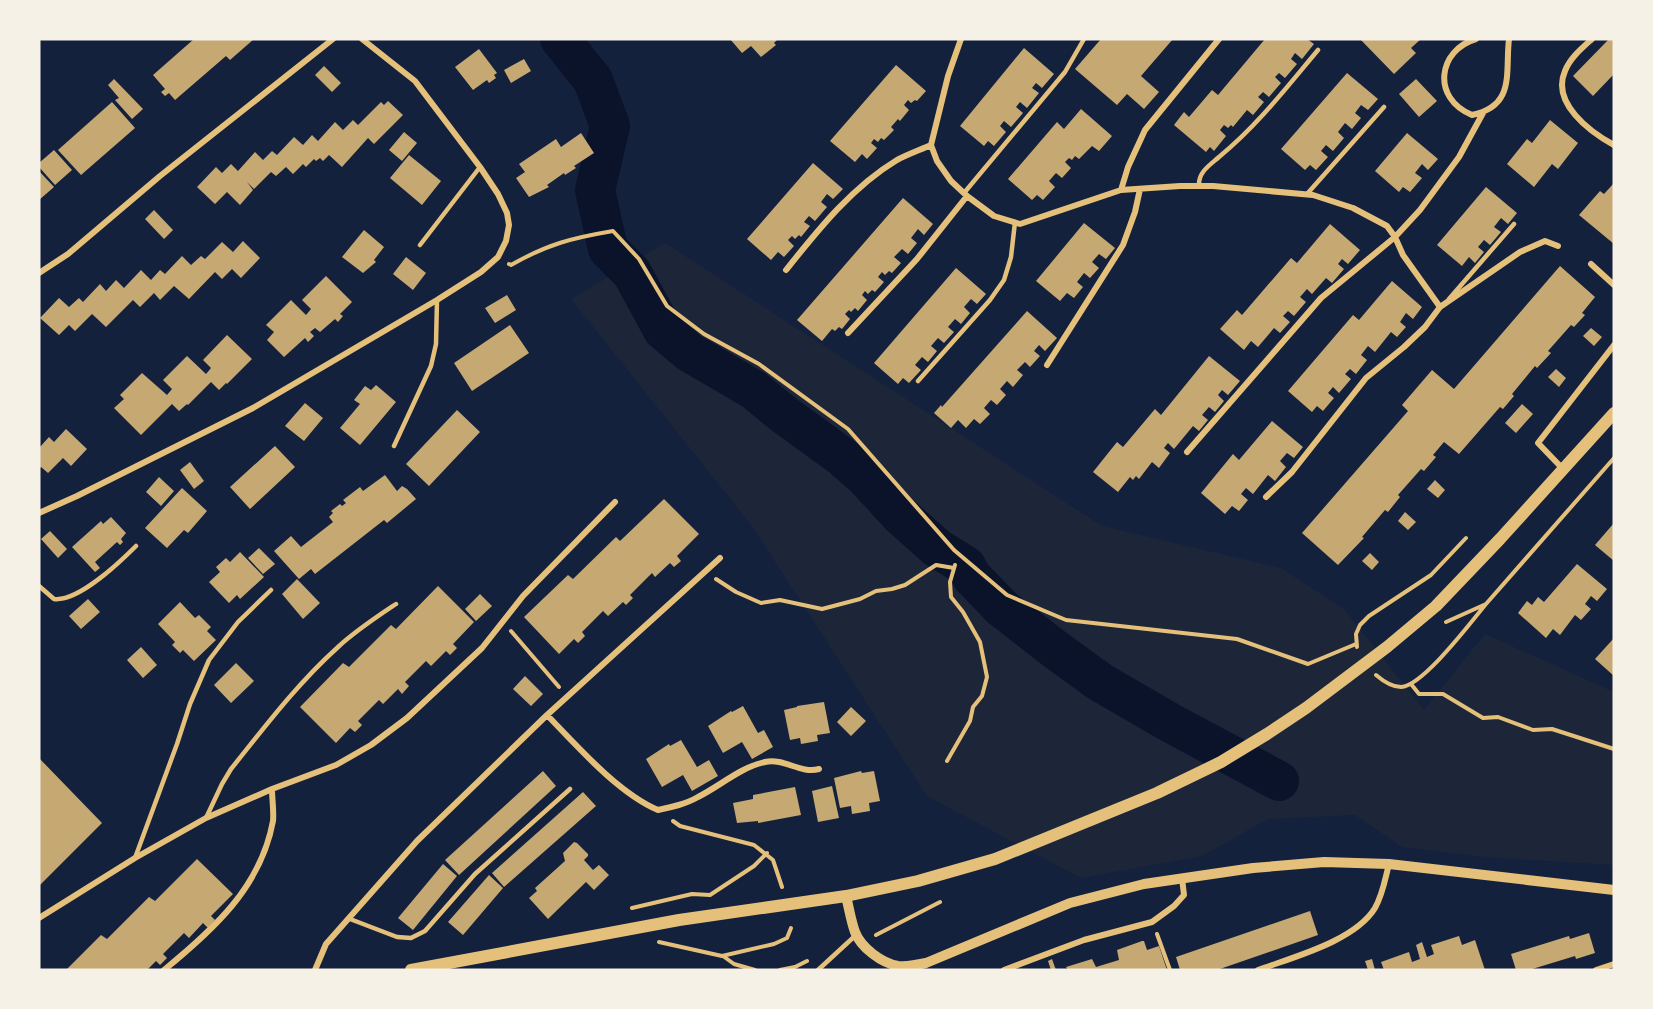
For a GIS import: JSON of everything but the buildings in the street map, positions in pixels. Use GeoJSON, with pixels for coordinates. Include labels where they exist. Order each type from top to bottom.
{"type":"FeatureCollection","features":[{"type":"Feature","properties":{"kind":"main road"},"geometry":{"type":"LineString","coordinates":[[411,970],[679,920],[846,896],[918,881],[995,859],[1157,793],[1221,762],[1306,708],[1387,647],[1436,606],[1614,413]]}},
{"type":"Feature","properties":{"kind":"street"},"geometry":{"type":"LineString","coordinates":[[39,273],[68,254],[160,176],[333,39]]}},
{"type":"Feature","properties":{"kind":"street"},"geometry":{"type":"LineString","coordinates":[[39,513],[253,408],[437,300],[481,272],[498,257],[506,241],[509,225],[507,213],[480,167],[415,81],[362,39]]}},
{"type":"Feature","properties":{"kind":"street"},"geometry":{"type":"LineString","coordinates":[[961,39],[948,76],[931,145],[951,180],[994,216],[1020,224],[1121,190],[1199,186],[1307,194],[1353,208],[1387,226],[1403,255],[1443,305]]}},
{"type":"Feature","properties":{"kind":"street"},"geometry":{"type":"LineString","coordinates":[[1121,190],[1128,166],[1145,130],[1219,39]]}},
{"type":"Feature","properties":{"kind":"street"},"geometry":{"type":"LineString","coordinates":[[1476,39],[1470,41],[1450,59],[1444,75],[1447,96],[1454,105],[1472,115],[1492,108],[1502,96],[1507,84],[1509,39]]}},
{"type":"Feature","properties":{"kind":"street"},"geometry":{"type":"LineString","coordinates":[[1592,39],[1576,54],[1565,70],[1561,84],[1564,99],[1573,112],[1597,135],[1614,145]]}},
{"type":"Feature","properties":{"kind":"street"},"geometry":{"type":"LineString","coordinates":[[1187,452],[1321,298],[1395,237],[1420,210],[1459,157],[1483,113]]}},
{"type":"Feature","properties":{"kind":"street"},"geometry":{"type":"LineString","coordinates":[[786,270],[829,218],[876,175],[899,159],[931,145]]}},
{"type":"Feature","properties":{"kind":"street"},"geometry":{"type":"LineString","coordinates":[[1047,365],[1123,245],[1135,212],[1140,189]]}},
{"type":"Feature","properties":{"kind":"street"},"geometry":{"type":"LineString","coordinates":[[848,333],[917,259],[966,194]]}},
{"type":"Feature","properties":{"kind":"street"},"geometry":{"type":"LineString","coordinates":[[1266,497],[1292,472],[1366,378],[1418,334],[1443,305],[1520,252],[1545,242],[1558,246]]}},
{"type":"Feature","properties":{"kind":"street"},"geometry":{"type":"LineString","coordinates":[[1591,264],[1614,285]]}},
{"type":"Feature","properties":{"kind":"street"},"geometry":{"type":"LineString","coordinates":[[1563,469],[1538,443],[1614,345]]}},
{"type":"Feature","properties":{"kind":"street"},"geometry":{"type":"LineString","coordinates":[[39,918],[135,858],[206,818],[272,789],[336,765],[371,745],[407,718],[482,648],[536,582],[615,502]]}},
{"type":"Feature","properties":{"kind":"street"},"geometry":{"type":"LineString","coordinates":[[315,970],[326,944],[350,920],[417,841],[567,696],[720,558]]}},
{"type":"Feature","properties":{"kind":"street"},"geometry":{"type":"LineString","coordinates":[[547,715],[585,755],[618,784],[646,805],[658,810],[696,799],[746,769],[764,762],[779,761],[809,772],[819,769]]}},
{"type":"Feature","properties":{"kind":"street"},"geometry":{"type":"LineString","coordinates":[[164,970],[219,922],[242,895],[264,856],[273,819],[272,789]]}},
{"type":"Feature","properties":{"kind":"street"},"geometry":{"type":"LineString","coordinates":[[846,896],[856,935],[865,947],[896,966],[909,966],[926,963],[1070,903],[1144,884],[1253,868],[1324,862],[1389,864],[1614,890]]}},
{"type":"Feature","properties":{"kind":"street"},"geometry":{"type":"LineString","coordinates":[[1258,970],[1329,943],[1356,928],[1374,910],[1383,891],[1389,864]]}},
{"type":"Feature","properties":{"kind":"street"},"geometry":{"type":"LineString","coordinates":[[1004,970],[1084,940],[1152,922],[1174,906],[1184,895],[1182,878]]}},
{"type":"Feature","properties":{"kind":"street"},"geometry":{"type":"LineString","coordinates":[[1596,970],[1614,964]]}},
{"type":"Feature","properties":{"kind":"lane"},"geometry":{"type":"LineString","coordinates":[[966,194],[1065,72],[1084,39]]}},
{"type":"Feature","properties":{"kind":"lane"},"geometry":{"type":"LineString","coordinates":[[1199,186],[1200,177],[1207,167],[1260,118],[1318,50]]}},
{"type":"Feature","properties":{"kind":"lane"},"geometry":{"type":"LineString","coordinates":[[1307,194],[1384,107]]}},
{"type":"Feature","properties":{"kind":"lane"},"geometry":{"type":"LineString","coordinates":[[420,245],[480,167]]}},
{"type":"Feature","properties":{"kind":"lane"},"geometry":{"type":"LineString","coordinates":[[918,381],[990,300],[1004,280],[1011,257],[1015,222]]}},
{"type":"Feature","properties":{"kind":"lane"},"geometry":{"type":"LineString","coordinates":[[1443,305],[1514,224]]}},
{"type":"Feature","properties":{"kind":"lane"},"geometry":{"type":"LineString","coordinates":[[394,446],[431,366],[436,344],[437,300]]}},
{"type":"Feature","properties":{"kind":"lane"},"geometry":{"type":"LineString","coordinates":[[39,586],[54,599],[64,599],[114,568],[136,546]]}},
{"type":"Feature","properties":{"kind":"lane"},"geometry":{"type":"LineString","coordinates":[[135,858],[190,704],[209,660],[238,622],[271,590]]}},
{"type":"Feature","properties":{"kind":"lane"},"geometry":{"type":"LineString","coordinates":[[206,818],[231,769],[306,678],[336,648],[364,625],[396,604]]}},
{"type":"Feature","properties":{"kind":"lane"},"geometry":{"type":"LineString","coordinates":[[350,920],[398,937],[411,938],[425,931],[475,874],[570,789]]}},
{"type":"Feature","properties":{"kind":"lane"},"geometry":{"type":"LineString","coordinates":[[818,970],[856,935]]}},
{"type":"Feature","properties":{"kind":"path"},"geometry":{"type":"LineString","coordinates":[[498,257],[511,265],[537,250],[575,238],[613,231],[639,259],[666,306],[704,333],[759,364],[848,429],[962,557],[1007,595],[1066,620],[1237,639],[1308,664],[1356,644]]}},
{"type":"Feature","properties":{"kind":"path"},"geometry":{"type":"LineString","coordinates":[[1445,622],[1486,604],[1614,458]]}},
{"type":"Feature","properties":{"kind":"path"},"geometry":{"type":"LineString","coordinates":[[705,571],[736,592],[761,603],[780,600],[822,609],[860,599],[876,591],[905,585],[936,565],[954,567],[950,582],[951,597],[963,612],[980,642],[987,677],[982,696],[973,707],[970,721],[947,761]]}},
{"type":"Feature","properties":{"kind":"path"},"geometry":{"type":"LineString","coordinates":[[503,621],[567,696]]}},
{"type":"Feature","properties":{"kind":"path"},"geometry":{"type":"LineString","coordinates":[[1411,684],[1419,694],[1443,694],[1483,718],[1498,717],[1533,730],[1552,729],[1614,749]]}},
{"type":"Feature","properties":{"kind":"path"},"geometry":{"type":"LineString","coordinates":[[658,810],[680,826],[754,845],[773,860],[782,887]]}},
{"type":"Feature","properties":{"kind":"path"},"geometry":{"type":"LineString","coordinates":[[632,908],[692,894],[710,895],[754,866],[766,853]]}},
{"type":"Feature","properties":{"kind":"path"},"geometry":{"type":"LineString","coordinates":[[865,947],[876,935],[940,902]]}},
{"type":"Feature","properties":{"kind":"path"},"geometry":{"type":"LineString","coordinates":[[1152,922],[1170,970]]}},
{"type":"Feature","properties":{"kind":"path"},"geometry":{"type":"LineString","coordinates":[[722,956],[774,944],[787,938],[791,928]]}},
{"type":"Feature","properties":{"kind":"path"},"geometry":{"type":"LineString","coordinates":[[633,929],[656,942],[722,956],[734,964],[755,970]]}},
{"type":"Feature","properties":{"kind":"shaded area"},"geometry":{"type":"Polygon","coordinates":[[[665,243],[1102,526],[1281,568],[1345,610],[1424,710],[1485,634],[1614,692],[1614,865],[1485,857],[1402,847],[1355,815],[1268,819],[1202,856],[1081,878],[927,796],[752,526],[571,299],[665,243]]]}},
{"type":"Feature","properties":{"kind":"waterway"},"geometry":{"type":"LineString","coordinates":[[560,39],[593,80],[610,126],[595,190],[608,249],[632,273],[663,330],[689,352],[754,390],[841,456],[937,548],[966,566],[972,577],[1002,608],[1052,647],[1100,682],[1279,781]]}}]}
